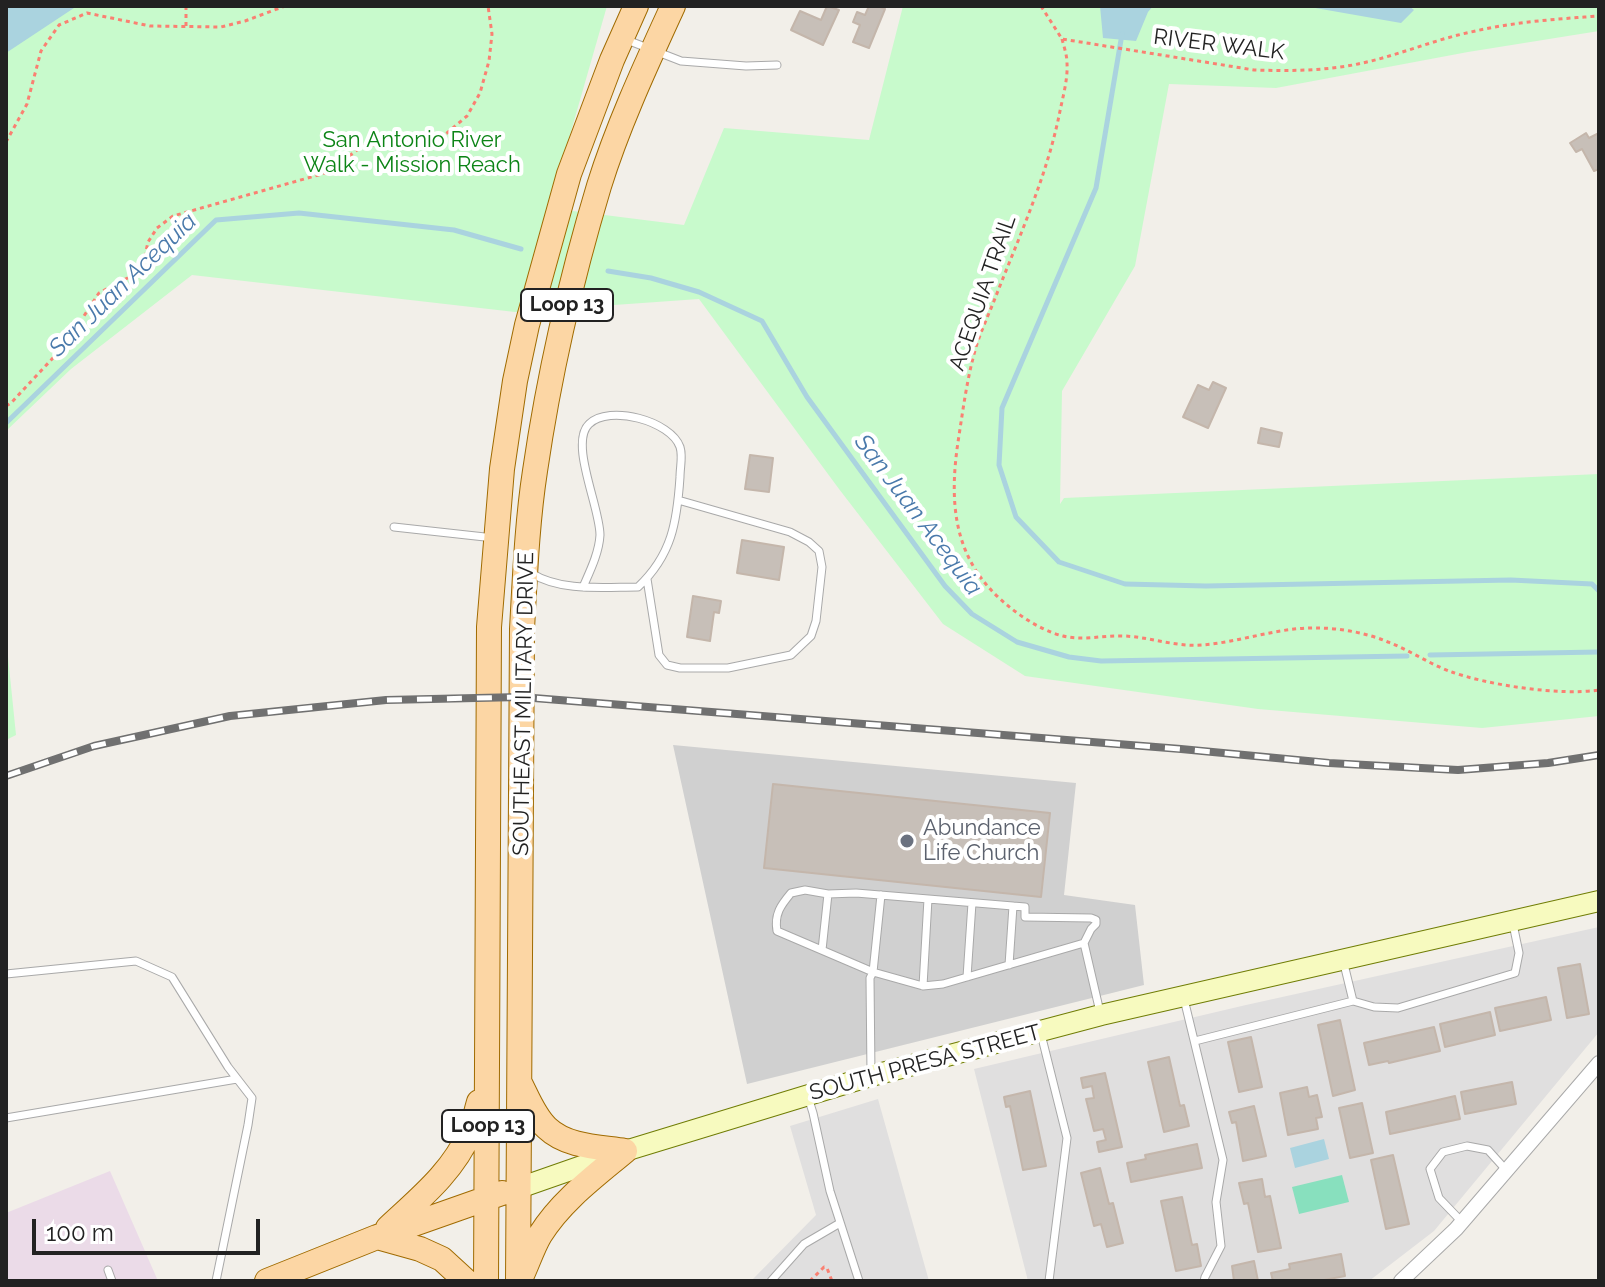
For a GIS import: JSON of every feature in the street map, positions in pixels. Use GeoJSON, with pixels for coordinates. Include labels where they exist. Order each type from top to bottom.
{"type":"FeatureCollection","features":[{"type":"Feature","properties":{"kind":"main road","name":"SOUTHEAST MILITARY DRIVE"},"geometry":{"type":"LineString","coordinates":[[486,1281],[489,627],[502,469],[527,325],[569,174],[636,6]]}},
{"type":"Feature","properties":{"kind":"main road","name":"SOUTHEAST MILITARY DRIVE"},"geometry":{"type":"LineString","coordinates":[[518,1281],[522,629],[534,474],[570,290],[600,184],[642,73],[673,6]]}},
{"type":"Feature","properties":{"kind":"main road"},"geometry":{"type":"LineString","coordinates":[[494,567],[526,570]]}},
{"type":"Feature","properties":{"kind":"main road","name":"SOUTH PRESA STREET"},"geometry":{"type":"LineString","coordinates":[[267,1281],[377,1237],[625,1151],[871,1076],[1101,1015],[1599,901]]}},
{"type":"Feature","properties":{"kind":"main road"},"geometry":{"type":"LineString","coordinates":[[377,1237],[441,1178],[460,1152],[471,1130],[488,1072]]}},
{"type":"Feature","properties":{"kind":"main road"},"geometry":{"type":"LineString","coordinates":[[520,1083],[546,1128],[572,1142],[625,1151]]}},
{"type":"Feature","properties":{"kind":"main road"},"geometry":{"type":"LineString","coordinates":[[518,1281],[539,1237],[553,1217],[572,1196],[625,1151]]}},
{"type":"Feature","properties":{"kind":"main road"},"geometry":{"type":"LineString","coordinates":[[377,1237],[420,1249],[442,1259],[466,1281]]}},
{"type":"Feature","properties":{"kind":"street"},"geometry":{"type":"LineString","coordinates":[[1401,1281],[1462,1222],[1599,1063]]}},
{"type":"Feature","properties":{"kind":"lane"},"geometry":{"type":"LineString","coordinates":[[622,38],[681,61],[777,65]]}},
{"type":"Feature","properties":{"kind":"lane"},"geometry":{"type":"LineString","coordinates":[[526,570],[543,580],[583,587],[638,587],[647,579],[666,549],[675,523],[678,500],[681,451],[671,434],[657,425],[626,415],[606,415],[591,422],[583,434],[581,446],[599,519],[600,539],[583,587]]}},
{"type":"Feature","properties":{"kind":"lane"},"geometry":{"type":"LineString","coordinates":[[647,579],[659,655],[667,665],[728,668],[791,655],[811,636],[816,621],[822,567],[819,551],[790,532],[678,500]]}},
{"type":"Feature","properties":{"kind":"lane"},"geometry":{"type":"LineString","coordinates":[[394,527],[496,538]]}},
{"type":"Feature","properties":{"kind":"lane"},"geometry":{"type":"LineString","coordinates":[[1084,943],[943,984],[923,986],[873,972],[777,931],[776,915],[791,893],[805,890],[1025,907],[1025,917],[1091,918],[1096,920],[1096,924],[1084,943],[1101,1015]]}},
{"type":"Feature","properties":{"kind":"lane"},"geometry":{"type":"LineString","coordinates":[[822,950],[828,894]]}},
{"type":"Feature","properties":{"kind":"lane"},"geometry":{"type":"LineString","coordinates":[[871,1076],[870,978],[881,895]]}},
{"type":"Feature","properties":{"kind":"lane"},"geometry":{"type":"LineString","coordinates":[[923,986],[928,899]]}},
{"type":"Feature","properties":{"kind":"lane"},"geometry":{"type":"LineString","coordinates":[[967,977],[972,903]]}},
{"type":"Feature","properties":{"kind":"lane"},"geometry":{"type":"LineString","coordinates":[[1009,965],[1013,906]]}},
{"type":"Feature","properties":{"kind":"lane"},"geometry":{"type":"LineString","coordinates":[[1195,1041],[1353,1001],[1374,1007],[1398,1008],[1515,973],[1519,953],[1512,921]]}},
{"type":"Feature","properties":{"kind":"lane"},"geometry":{"type":"LineString","coordinates":[[1343,958],[1353,1001]]}},
{"type":"Feature","properties":{"kind":"lane"},"geometry":{"type":"LineString","coordinates":[[6,974],[136,961],[172,977],[252,1098],[216,1281]]}},
{"type":"Feature","properties":{"kind":"lane"},"geometry":{"type":"LineString","coordinates":[[1183,997],[1223,1160],[1216,1202],[1221,1246],[1204,1281]]}},
{"type":"Feature","properties":{"kind":"lane"},"geometry":{"type":"LineString","coordinates":[[1041,1032],[1067,1138],[1049,1281]]}},
{"type":"Feature","properties":{"kind":"lane"},"geometry":{"type":"LineString","coordinates":[[6,1118],[237,1079]]}},
{"type":"Feature","properties":{"kind":"lane"},"geometry":{"type":"LineString","coordinates":[[807,1095],[830,1191],[859,1281]]}},
{"type":"Feature","properties":{"kind":"lane"},"geometry":{"type":"LineString","coordinates":[[1462,1222],[1439,1198],[1430,1169],[1443,1152],[1467,1146],[1488,1150],[1507,1171]]}},
{"type":"Feature","properties":{"kind":"lane"},"geometry":{"type":"LineString","coordinates":[[771,1281],[804,1244],[840,1223]]}},
{"type":"Feature","properties":{"kind":"lane"},"geometry":{"type":"LineString","coordinates":[[108,1270],[112,1281]]}},
{"type":"Feature","properties":{"kind":"path"},"geometry":{"type":"LineString","coordinates":[[186,6],[186,28]]}},
{"type":"Feature","properties":{"kind":"path"},"geometry":{"type":"LineString","coordinates":[[6,142],[27,104],[41,51],[59,25],[87,13],[150,26],[221,27],[285,6]]}},
{"type":"Feature","properties":{"kind":"path"},"geometry":{"type":"LineString","coordinates":[[6,406],[65,345],[99,293],[137,273],[148,242],[157,228],[173,216],[329,172],[362,146],[403,148],[427,145],[457,125],[467,116],[480,93],[489,61],[492,34],[488,6]]}},
{"type":"Feature","properties":{"kind":"path"},"geometry":{"type":"LineString","coordinates":[[1041,6],[1062,39]]}},
{"type":"Feature","properties":{"kind":"path","name":"RIVER WALK"},"geometry":{"type":"LineString","coordinates":[[1062,39],[1254,70],[1313,70],[1357,64],[1470,32],[1542,20],[1599,16]]}},
{"type":"Feature","properties":{"kind":"path","name":"ACEQUIA TRAIL"},"geometry":{"type":"LineString","coordinates":[[1062,39],[1067,62],[1066,81],[1055,138],[976,346],[966,389],[954,471],[955,520],[980,579],[1005,605],[1034,623],[1059,635],[1081,639],[1122,636],[1178,645],[1201,645],[1317,628],[1374,637],[1447,670],[1478,680],[1548,691],[1577,693],[1599,690]]}},
{"type":"Feature","properties":{"kind":"path"},"geometry":{"type":"LineString","coordinates":[[810,1281],[824,1267],[830,1272],[832,1281]]}},
{"type":"Feature","properties":{"kind":"shaded area"},"geometry":{"type":"Polygon","coordinates":[[[673,745],[1076,783],[1064,895],[1135,905],[1144,985],[747,1084],[673,745]]]}},
{"type":"Feature","properties":{"kind":"shaded area"},"geometry":{"type":"Polygon","coordinates":[[[1599,927],[1599,1032],[1434,1231],[1369,1281],[1028,1281],[974,1069],[1599,927]]]}},
{"type":"Feature","properties":{"kind":"shaded area"},"geometry":{"type":"Polygon","coordinates":[[[878,1099],[929,1281],[751,1281],[816,1215],[790,1126],[878,1099]]]}},
{"type":"Feature","properties":{"kind":"shaded area"},"geometry":{"type":"Polygon","coordinates":[[[110,1171],[158,1281],[6,1281],[6,1213],[110,1171]]]}},
{"type":"Feature","properties":{"kind":"green space","name":"San Antonio River Walk - Mission Reach"},"geometry":{"type":"Polygon","coordinates":[[[6,6],[607,6],[549,208],[684,225],[724,128],[869,140],[903,6],[1599,6],[1599,31],[1276,88],[1169,84],[1135,266],[1062,391],[1060,504],[1064,498],[1599,474],[1599,716],[1482,728],[1258,709],[1025,676],[943,624],[699,299],[515,312],[192,275],[71,369],[6,431],[6,6]]]}},
{"type":"Feature","properties":{"kind":"green space"},"geometry":{"type":"Polygon","coordinates":[[[6,637],[16,735],[6,740],[6,637]]]}},
{"type":"Feature","properties":{"kind":"green space"},"geometry":{"type":"Polygon","coordinates":[[[1342,1175],[1349,1202],[1299,1214],[1292,1187],[1342,1175]]]}},
{"type":"Feature","properties":{"kind":"water"},"geometry":{"type":"Polygon","coordinates":[[[6,6],[77,6],[6,53],[6,6]]]}},
{"type":"Feature","properties":{"kind":"water"},"geometry":{"type":"Polygon","coordinates":[[[1100,6],[1153,6],[1136,41],[1103,38],[1100,6]]]}},
{"type":"Feature","properties":{"kind":"water"},"geometry":{"type":"Polygon","coordinates":[[[1304,6],[1409,6],[1414,10],[1401,23],[1304,6]]]}},
{"type":"Feature","properties":{"kind":"water"},"geometry":{"type":"Polygon","coordinates":[[[1324,1139],[1329,1159],[1295,1168],[1290,1148],[1324,1139]]]}},
{"type":"Feature","properties":{"kind":"building"},"geometry":{"type":"Polygon","coordinates":[[[827,6],[839,10],[823,45],[791,30],[800,11],[821,20],[827,6]]]}},
{"type":"Feature","properties":{"kind":"building"},"geometry":{"type":"Polygon","coordinates":[[[869,6],[885,9],[869,48],[853,42],[860,25],[853,22],[857,12],[865,15],[869,6]]]}},
{"type":"Feature","properties":{"kind":"building"},"geometry":{"type":"Polygon","coordinates":[[[1586,133],[1589,138],[1599,133],[1599,169],[1594,171],[1582,149],[1576,152],[1570,143],[1586,133]]]}},
{"type":"Feature","properties":{"kind":"building"},"geometry":{"type":"Polygon","coordinates":[[[1213,382],[1226,388],[1208,428],[1183,417],[1198,385],[1209,390],[1213,382]]]}},
{"type":"Feature","properties":{"kind":"building"},"geometry":{"type":"Polygon","coordinates":[[[1261,428],[1282,433],[1279,447],[1258,443],[1261,428]]]}},
{"type":"Feature","properties":{"kind":"building"},"geometry":{"type":"Polygon","coordinates":[[[750,455],[773,458],[769,492],[745,489],[750,455]]]}},
{"type":"Feature","properties":{"kind":"building"},"geometry":{"type":"Polygon","coordinates":[[[742,540],[784,547],[779,580],[737,573],[742,540]]]}},
{"type":"Feature","properties":{"kind":"building"},"geometry":{"type":"Polygon","coordinates":[[[693,596],[721,601],[719,613],[714,612],[710,641],[687,637],[693,596]]]}},
{"type":"Feature","properties":{"kind":"building","name":"Abundance Life Church"},"geometry":{"type":"Polygon","coordinates":[[[773,784],[1050,813],[1041,897],[764,868],[773,784]]]}},
{"type":"Feature","properties":{"kind":"building"},"geometry":{"type":"Polygon","coordinates":[[[1580,964],[1589,1014],[1567,1018],[1558,968],[1580,964]]]}},
{"type":"Feature","properties":{"kind":"building"},"geometry":{"type":"Polygon","coordinates":[[[1546,997],[1551,1020],[1500,1031],[1495,1008],[1546,997]]]}},
{"type":"Feature","properties":{"kind":"building"},"geometry":{"type":"Polygon","coordinates":[[[1490,1012],[1495,1035],[1445,1047],[1440,1024],[1490,1012]]]}},
{"type":"Feature","properties":{"kind":"building"},"geometry":{"type":"Polygon","coordinates":[[[1340,1020],[1355,1090],[1333,1096],[1318,1025],[1340,1020]]]}},
{"type":"Feature","properties":{"kind":"building"},"geometry":{"type":"Polygon","coordinates":[[[1434,1027],[1440,1051],[1369,1065],[1364,1043],[1434,1027]]]}},
{"type":"Feature","properties":{"kind":"building"},"geometry":{"type":"Polygon","coordinates":[[[1251,1037],[1262,1087],[1239,1092],[1228,1042],[1251,1037]]]}},
{"type":"Feature","properties":{"kind":"building"},"geometry":{"type":"Polygon","coordinates":[[[1169,1057],[1180,1106],[1184,1105],[1189,1126],[1164,1132],[1148,1062],[1169,1057]]]}},
{"type":"Feature","properties":{"kind":"building"},"geometry":{"type":"Polygon","coordinates":[[[1105,1073],[1122,1147],[1099,1152],[1097,1142],[1106,1140],[1103,1129],[1094,1131],[1086,1099],[1094,1098],[1092,1086],[1083,1088],[1081,1078],[1105,1073]]]}},
{"type":"Feature","properties":{"kind":"building"},"geometry":{"type":"Polygon","coordinates":[[[1512,1082],[1516,1104],[1465,1114],[1461,1092],[1512,1082]]]}},
{"type":"Feature","properties":{"kind":"building"},"geometry":{"type":"Polygon","coordinates":[[[1307,1087],[1309,1097],[1317,1095],[1322,1117],[1316,1118],[1318,1129],[1288,1135],[1280,1093],[1307,1087]]]}},
{"type":"Feature","properties":{"kind":"building"},"geometry":{"type":"Polygon","coordinates":[[[1030,1091],[1046,1166],[1023,1170],[1010,1106],[1006,1107],[1004,1097],[1030,1091]]]}},
{"type":"Feature","properties":{"kind":"building"},"geometry":{"type":"Polygon","coordinates":[[[1455,1096],[1460,1119],[1390,1134],[1386,1112],[1455,1096]]]}},
{"type":"Feature","properties":{"kind":"building"},"geometry":{"type":"Polygon","coordinates":[[[1362,1103],[1373,1153],[1350,1158],[1339,1108],[1362,1103]]]}},
{"type":"Feature","properties":{"kind":"building"},"geometry":{"type":"Polygon","coordinates":[[[1254,1106],[1266,1156],[1243,1161],[1236,1122],[1232,1123],[1229,1112],[1254,1106]]]}},
{"type":"Feature","properties":{"kind":"building"},"geometry":{"type":"Polygon","coordinates":[[[1197,1144],[1202,1168],[1131,1182],[1127,1163],[1146,1159],[1145,1155],[1197,1144]]]}},
{"type":"Feature","properties":{"kind":"building"},"geometry":{"type":"Polygon","coordinates":[[[1393,1155],[1409,1224],[1386,1229],[1371,1160],[1393,1155]]]}},
{"type":"Feature","properties":{"kind":"building"},"geometry":{"type":"Polygon","coordinates":[[[1100,1168],[1123,1243],[1107,1247],[1101,1224],[1094,1226],[1081,1173],[1100,1168]]]}},
{"type":"Feature","properties":{"kind":"building"},"geometry":{"type":"Polygon","coordinates":[[[1262,1179],[1265,1197],[1270,1196],[1281,1248],[1258,1252],[1248,1203],[1244,1204],[1239,1183],[1262,1179]]]}},
{"type":"Feature","properties":{"kind":"building"},"geometry":{"type":"Polygon","coordinates":[[[1182,1197],[1192,1245],[1197,1244],[1201,1266],[1176,1271],[1161,1201],[1182,1197]]]}},
{"type":"Feature","properties":{"kind":"building"},"geometry":{"type":"Polygon","coordinates":[[[1341,1254],[1345,1276],[1319,1281],[1273,1281],[1271,1273],[1290,1269],[1289,1264],[1341,1254]]]}},
{"type":"Feature","properties":{"kind":"building"},"geometry":{"type":"Polygon","coordinates":[[[1254,1261],[1258,1281],[1234,1281],[1232,1266],[1254,1261]]]}},
{"type":"Feature","properties":{"kind":"waterway"},"geometry":{"type":"LineString","coordinates":[[1122,34],[1096,188],[1002,408],[999,465],[1016,517],[1059,562],[1125,584],[1206,586],[1511,580],[1592,584],[1599,591]]}},
{"type":"Feature","properties":{"kind":"waterway","name":"San Juan Acequia"},"geometry":{"type":"LineString","coordinates":[[6,423],[216,220],[299,213],[454,230],[521,249]]}},
{"type":"Feature","properties":{"kind":"waterway","name":"San Juan Acequia"},"geometry":{"type":"LineString","coordinates":[[608,271],[651,278],[699,292],[762,321],[807,397],[945,586],[972,614],[1017,642],[1069,657],[1101,661],[1407,656]]}},
{"type":"Feature","properties":{"kind":"waterway","name":"San Juan Acequia"},"geometry":{"type":"LineString","coordinates":[[1430,655],[1599,652]]}},
{"type":"Feature","properties":{"kind":"railway"},"geometry":{"type":"LineString","coordinates":[[6,776],[94,746],[230,716],[386,700],[521,697],[1329,763],[1458,770],[1548,763],[1599,755]]}},
{"type":"Feature","properties":{"kind":"place","name":"Abundance Life Church"},"geometry":{"type":"Point","coordinates":[907,841]}}]}
